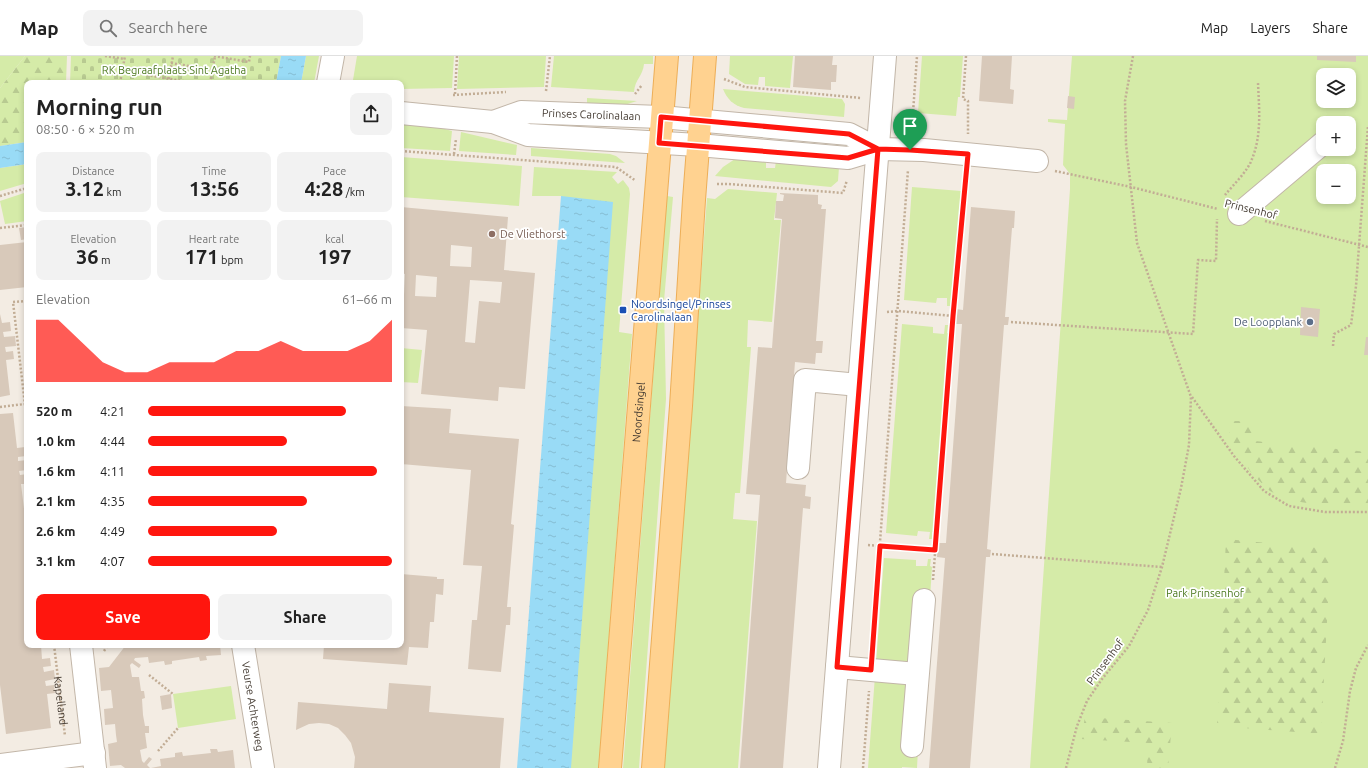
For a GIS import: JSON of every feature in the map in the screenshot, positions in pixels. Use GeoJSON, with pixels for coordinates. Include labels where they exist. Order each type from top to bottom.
{"type":"FeatureCollection","features":[{"type":"Feature","properties":{"kind":"main road","name":"Noordsingel"},"geometry":{"type":"LineString","coordinates":[[610,768],[667,56]]}},
{"type":"Feature","properties":{"kind":"main road"},"geometry":{"type":"LineString","coordinates":[[653,768],[705,56]]}},
{"type":"Feature","properties":{"kind":"street"},"geometry":{"type":"LineString","coordinates":[[329,80],[333,56]]}},
{"type":"Feature","properties":{"kind":"street"},"geometry":{"type":"LineString","coordinates":[[829,768],[885,56]]}},
{"type":"Feature","properties":{"kind":"street","name":"Prinses Carolinalaan"},"geometry":{"type":"LineString","coordinates":[[493,122],[521,112],[661,117],[849,134],[878,149]]}},
{"type":"Feature","properties":{"kind":"street","name":"Prinses Carolinalaan"},"geometry":{"type":"LineString","coordinates":[[404,113],[493,122],[528,135],[698,145],[848,158],[878,149],[968,154],[1037,161]]}},
{"type":"Feature","properties":{"kind":"street"},"geometry":{"type":"LineString","coordinates":[[1238,214],[1316,149]]}},
{"type":"Feature","properties":{"kind":"street"},"geometry":{"type":"LineString","coordinates":[[798,468],[805,380],[859,384]]}},
{"type":"Feature","properties":{"kind":"street"},"geometry":{"type":"LineString","coordinates":[[912,746],[917,674],[928,590]]}},
{"type":"Feature","properties":{"kind":"street"},"geometry":{"type":"LineString","coordinates":[[0,765],[68,756],[95,760],[81,648]]}},
{"type":"Feature","properties":{"kind":"street","name":"Veurse Achterweg"},"geometry":{"type":"LineString","coordinates":[[243,648],[262,768]]}},
{"type":"Feature","properties":{"kind":"street"},"geometry":{"type":"LineString","coordinates":[[837,667],[917,674]]}},
{"type":"Feature","properties":{"kind":"path"},"geometry":{"type":"LineString","coordinates":[[105,56],[125,58],[121,80]]}},
{"type":"Feature","properties":{"kind":"path"},"geometry":{"type":"LineString","coordinates":[[169,79],[173,56]]}},
{"type":"Feature","properties":{"kind":"path"},"geometry":{"type":"LineString","coordinates":[[210,80],[215,56],[235,58],[249,62],[250,56]]}},
{"type":"Feature","properties":{"kind":"path"},"geometry":{"type":"LineString","coordinates":[[546,91],[550,56]]}},
{"type":"Feature","properties":{"kind":"path"},"geometry":{"type":"LineString","coordinates":[[863,768],[917,56]]}},
{"type":"Feature","properties":{"kind":"path"},"geometry":{"type":"LineString","coordinates":[[928,590],[935,550],[953,316],[968,154],[968,101],[963,99],[966,56]]}},
{"type":"Feature","properties":{"kind":"path","name":"Prinsenhof"},"geometry":{"type":"LineString","coordinates":[[1133,56],[1125,101],[1126,144],[1137,243],[1192,396],[1234,456],[1264,491],[1289,506],[1325,512],[1368,512]]}},
{"type":"Feature","properties":{"kind":"path"},"geometry":{"type":"LineString","coordinates":[[172,63],[242,75]]}},
{"type":"Feature","properties":{"kind":"path"},"geometry":{"type":"LineString","coordinates":[[123,71],[175,80]]}},
{"type":"Feature","properties":{"kind":"path"},"geometry":{"type":"LineString","coordinates":[[1333,346],[1334,334],[1351,325],[1367,158],[1368,126]]}},
{"type":"Feature","properties":{"kind":"path","name":"Prinsenhof"},"geometry":{"type":"LineString","coordinates":[[1037,161],[1054,171],[1131,187],[1368,247]]}},
{"type":"Feature","properties":{"kind":"path"},"geometry":{"type":"LineString","coordinates":[[0,196],[24,189]]}},
{"type":"Feature","properties":{"kind":"path"},"geometry":{"type":"LineString","coordinates":[[0,228],[24,225]]}},
{"type":"Feature","properties":{"kind":"path"},"geometry":{"type":"LineString","coordinates":[[24,301],[13,302],[24,396]]}},
{"type":"Feature","properties":{"kind":"path"},"geometry":{"type":"LineString","coordinates":[[865,315],[898,311],[953,316]]}},
{"type":"Feature","properties":{"kind":"path"},"geometry":{"type":"LineString","coordinates":[[1011,322],[1168,332]]}},
{"type":"Feature","properties":{"kind":"path","name":"Prinsenhof"},"geometry":{"type":"LineString","coordinates":[[1066,768],[1077,726],[1087,701],[1102,679],[1129,646],[1148,610],[1162,567],[1181,488],[1189,445],[1192,396]]}},
{"type":"Feature","properties":{"kind":"path"},"geometry":{"type":"LineString","coordinates":[[0,407],[24,404]]}},
{"type":"Feature","properties":{"kind":"path"},"geometry":{"type":"LineString","coordinates":[[847,544],[935,550]]}},
{"type":"Feature","properties":{"kind":"path"},"geometry":{"type":"LineString","coordinates":[[992,554],[1162,567]]}},
{"type":"Feature","properties":{"kind":"path"},"geometry":{"type":"LineString","coordinates":[[1334,768],[1343,741],[1350,691],[1356,668],[1368,645]]}},
{"type":"Feature","properties":{"kind":"path","name":"Kapelland"},"geometry":{"type":"LineString","coordinates":[[54,648],[68,756]]}},
{"type":"Feature","properties":{"kind":"path"},"geometry":{"type":"LineString","coordinates":[[149,675],[173,694]]}},
{"type":"Feature","properties":{"kind":"path"},"geometry":{"type":"LineString","coordinates":[[158,751],[178,728]]}},
{"type":"Feature","properties":{"kind":"green space"},"geometry":{"type":"Polygon","coordinates":[[[0,56],[25,56],[0,88],[0,56]]]}},
{"type":"Feature","properties":{"kind":"green space"},"geometry":{"type":"Polygon","coordinates":[[[25,56],[67,56],[66,80],[24,80],[24,142],[0,146],[0,88],[25,56]]]}},
{"type":"Feature","properties":{"kind":"green space","name":"RK Begraafplaats Sint Agatha"},"geometry":{"type":"Polygon","coordinates":[[[71,56],[281,56],[277,80],[70,80],[71,56]]]}},
{"type":"Feature","properties":{"kind":"green space"},"geometry":{"type":"Polygon","coordinates":[[[306,56],[319,56],[315,80],[302,80],[306,56]]]}},
{"type":"Feature","properties":{"kind":"green space"},"geometry":{"type":"Polygon","coordinates":[[[357,56],[454,56],[452,88],[404,89],[404,80],[353,80],[357,56]]]}},
{"type":"Feature","properties":{"kind":"green space"},"geometry":{"type":"Polygon","coordinates":[[[459,56],[546,56],[544,87],[457,89],[459,56]]]}},
{"type":"Feature","properties":{"kind":"green space"},"geometry":{"type":"Polygon","coordinates":[[[554,56],[653,56],[653,64],[644,64],[634,92],[551,87],[554,56]]]}},
{"type":"Feature","properties":{"kind":"green space"},"geometry":{"type":"Polygon","coordinates":[[[730,56],[793,56],[790,88],[765,86],[765,77],[759,77],[758,85],[745,84],[729,74],[730,56]]]}},
{"type":"Feature","properties":{"kind":"green space"},"geometry":{"type":"Polygon","coordinates":[[[922,56],[963,56],[960,97],[958,97],[956,116],[918,113],[922,56]]]}},
{"type":"Feature","properties":{"kind":"green space","name":"Park Prinsenhof"},"geometry":{"type":"Polygon","coordinates":[[[1072,56],[1368,56],[1368,768],[1030,768],[1070,189],[1070,174],[1063,165],[1065,124],[1048,122],[1048,119],[1067,120],[1072,56]]]}},
{"type":"Feature","properties":{"kind":"green space"},"geometry":{"type":"Polygon","coordinates":[[[723,89],[842,99],[845,104],[844,117],[744,108],[731,101],[726,96],[723,89]]]}},
{"type":"Feature","properties":{"kind":"green space"},"geometry":{"type":"Polygon","coordinates":[[[587,98],[637,101],[621,106],[587,105],[587,98]]]}},
{"type":"Feature","properties":{"kind":"green space"},"geometry":{"type":"Polygon","coordinates":[[[404,123],[430,125],[452,131],[450,151],[404,148],[404,123]]]}},
{"type":"Feature","properties":{"kind":"green space"},"geometry":{"type":"Polygon","coordinates":[[[461,132],[517,145],[516,155],[459,151],[461,132]]]}},
{"type":"Feature","properties":{"kind":"green space"},"geometry":{"type":"Polygon","coordinates":[[[531,148],[610,154],[616,156],[625,163],[531,156],[531,148]]]}},
{"type":"Feature","properties":{"kind":"green space"},"geometry":{"type":"Polygon","coordinates":[[[404,157],[522,166],[519,206],[404,197],[404,157]]]}},
{"type":"Feature","properties":{"kind":"green space"},"geometry":{"type":"Polygon","coordinates":[[[735,159],[766,160],[766,168],[775,168],[776,161],[839,167],[838,181],[831,187],[715,176],[723,167],[735,159]]]}},
{"type":"Feature","properties":{"kind":"green space"},"geometry":{"type":"Polygon","coordinates":[[[24,164],[24,184],[0,191],[0,168],[24,164]]]}},
{"type":"Feature","properties":{"kind":"green space"},"geometry":{"type":"Polygon","coordinates":[[[534,167],[617,172],[612,177],[618,184],[623,180],[629,188],[630,194],[619,332],[632,334],[599,768],[570,768],[561,196],[532,196],[534,167]]]}},
{"type":"Feature","properties":{"kind":"green space"},"geometry":{"type":"Polygon","coordinates":[[[912,187],[961,191],[951,306],[947,306],[947,298],[937,298],[936,303],[904,300],[912,187]]]}},
{"type":"Feature","properties":{"kind":"green space"},"geometry":{"type":"Polygon","coordinates":[[[728,189],[777,193],[774,220],[781,220],[772,322],[748,320],[747,347],[751,347],[740,493],[735,493],[733,519],[757,521],[738,768],[664,768],[707,198],[715,199],[728,189]]]}},
{"type":"Feature","properties":{"kind":"green space"},"geometry":{"type":"Polygon","coordinates":[[[24,193],[24,221],[5,224],[0,201],[24,193]]]}},
{"type":"Feature","properties":{"kind":"green space"},"geometry":{"type":"Polygon","coordinates":[[[667,196],[673,197],[664,301],[666,399],[639,768],[623,768],[667,196]]]}},
{"type":"Feature","properties":{"kind":"green space"},"geometry":{"type":"Polygon","coordinates":[[[902,324],[933,327],[933,333],[944,334],[945,325],[948,325],[947,333],[950,334],[934,532],[932,532],[932,539],[929,539],[930,532],[918,531],[917,536],[886,533],[902,324]]]}},
{"type":"Feature","properties":{"kind":"green space"},"geometry":{"type":"Polygon","coordinates":[[[404,348],[422,350],[418,383],[404,382],[404,348]]]}},
{"type":"Feature","properties":{"kind":"green space"},"geometry":{"type":"Polygon","coordinates":[[[1229,421],[1253,421],[1255,441],[1368,452],[1368,506],[1326,506],[1288,500],[1270,491],[1252,474],[1229,438],[1229,421]]]}},
{"type":"Feature","properties":{"kind":"green space"},"geometry":{"type":"Polygon","coordinates":[[[1226,539],[1320,548],[1331,547],[1321,734],[1217,726],[1226,539]]]}},
{"type":"Feature","properties":{"kind":"green space"},"geometry":{"type":"Polygon","coordinates":[[[884,558],[916,560],[916,566],[927,566],[928,559],[931,559],[930,566],[932,567],[930,598],[910,664],[876,663],[884,558]]]}},
{"type":"Feature","properties":{"kind":"green space"},"geometry":{"type":"Polygon","coordinates":[[[875,676],[909,682],[918,749],[917,768],[868,768],[875,676]]]}},
{"type":"Feature","properties":{"kind":"green space"},"geometry":{"type":"Polygon","coordinates":[[[231,686],[236,719],[178,728],[173,694],[231,686]]]}},
{"type":"Feature","properties":{"kind":"green space"},"geometry":{"type":"Polygon","coordinates":[[[1085,717],[1172,723],[1168,768],[1147,768],[1148,743],[1081,739],[1085,717]]]}},
{"type":"Feature","properties":{"kind":"water"},"geometry":{"type":"Polygon","coordinates":[[[281,56],[306,56],[302,80],[277,80],[281,56]]]}},
{"type":"Feature","properties":{"kind":"water"},"geometry":{"type":"Polygon","coordinates":[[[24,142],[24,164],[0,168],[0,146],[24,142]]]}},
{"type":"Feature","properties":{"kind":"water"},"geometry":{"type":"Polygon","coordinates":[[[561,196],[613,202],[571,768],[517,768],[561,196]]]}},
{"type":"Feature","properties":{"kind":"building"},"geometry":{"type":"Polygon","coordinates":[[[795,56],[833,56],[832,65],[837,65],[836,82],[831,82],[831,90],[793,87],[795,56]]]}},
{"type":"Feature","properties":{"kind":"building"},"geometry":{"type":"Polygon","coordinates":[[[982,56],[1012,56],[1010,89],[1014,90],[1013,104],[979,101],[982,56]]]}},
{"type":"Feature","properties":{"kind":"building"},"geometry":{"type":"Polygon","coordinates":[[[1317,56],[1356,56],[1356,62],[1317,60],[1317,56]]]}},
{"type":"Feature","properties":{"kind":"building"},"geometry":{"type":"Polygon","coordinates":[[[1068,96],[1075,97],[1074,109],[1067,108],[1068,96]]]}},
{"type":"Feature","properties":{"kind":"building"},"geometry":{"type":"Polygon","coordinates":[[[780,193],[818,195],[818,204],[822,205],[821,209],[826,209],[816,341],[823,341],[822,353],[816,353],[815,364],[795,362],[786,483],[806,485],[805,496],[811,497],[810,509],[803,508],[783,768],[740,768],[760,495],[746,494],[758,347],[772,348],[782,219],[775,218],[776,201],[783,201],[784,195],[780,193]]]}},
{"type":"Feature","properties":{"kind":"building"},"geometry":{"type":"Polygon","coordinates":[[[404,207],[508,217],[504,270],[535,273],[525,389],[499,387],[498,401],[421,394],[427,330],[404,328],[404,207]],[[451,245],[450,266],[471,267],[472,247],[451,245]],[[416,275],[415,296],[436,297],[437,277],[416,275]],[[470,280],[465,342],[475,343],[479,301],[500,303],[502,282],[470,280]]]}},
{"type":"Feature","properties":{"kind":"building"},"geometry":{"type":"Polygon","coordinates":[[[971,207],[1015,211],[1014,228],[1012,228],[1005,317],[1009,317],[1008,325],[1004,325],[987,549],[991,550],[990,557],[986,557],[970,768],[929,768],[945,558],[937,557],[938,543],[946,543],[962,324],[955,324],[956,309],[963,310],[971,207]]]}},
{"type":"Feature","properties":{"kind":"building"},"geometry":{"type":"Polygon","coordinates":[[[24,227],[24,240],[21,240],[19,228],[24,227]]]}},
{"type":"Feature","properties":{"kind":"building"},"geometry":{"type":"Polygon","coordinates":[[[24,242],[24,287],[0,290],[0,245],[24,242]]]}},
{"type":"Feature","properties":{"kind":"building","name":"De Loopplank"},"geometry":{"type":"Polygon","coordinates":[[[1301,307],[1320,309],[1318,337],[1300,335],[1301,307]]]}},
{"type":"Feature","properties":{"kind":"building"},"geometry":{"type":"Polygon","coordinates":[[[0,314],[2,323],[10,322],[11,331],[3,332],[4,337],[15,336],[16,346],[5,347],[6,352],[13,351],[14,359],[6,360],[10,395],[0,397],[0,314]]]}},
{"type":"Feature","properties":{"kind":"building"},"geometry":{"type":"Polygon","coordinates":[[[1366,337],[1368,337],[1368,355],[1364,355],[1366,337]]]}},
{"type":"Feature","properties":{"kind":"building"},"geometry":{"type":"Polygon","coordinates":[[[404,406],[451,409],[449,433],[519,439],[511,524],[514,525],[507,607],[511,607],[510,625],[506,625],[501,672],[468,669],[472,620],[477,620],[482,566],[463,565],[471,470],[404,464],[404,406]]]}},
{"type":"Feature","properties":{"kind":"building"},"geometry":{"type":"Polygon","coordinates":[[[13,413],[17,448],[24,447],[24,456],[18,457],[18,461],[24,460],[24,470],[19,471],[20,475],[24,474],[24,484],[21,484],[24,508],[24,648],[41,648],[42,659],[50,658],[51,666],[43,667],[44,672],[54,670],[55,679],[45,681],[46,686],[54,685],[55,693],[47,694],[51,728],[6,734],[0,685],[0,414],[13,413]]]}},
{"type":"Feature","properties":{"kind":"building"},"geometry":{"type":"Polygon","coordinates":[[[404,574],[444,579],[443,595],[436,594],[434,622],[430,622],[428,648],[409,647],[407,665],[323,659],[324,648],[404,648],[404,574]]]}},
{"type":"Feature","properties":{"kind":"building"},"geometry":{"type":"Polygon","coordinates":[[[124,648],[220,648],[221,655],[206,656],[207,660],[200,661],[199,657],[172,661],[172,664],[165,665],[164,661],[149,663],[148,657],[135,658],[134,660],[141,665],[139,668],[132,663],[130,665],[132,677],[139,677],[141,691],[144,691],[145,698],[142,699],[143,715],[145,726],[149,726],[149,733],[145,733],[147,748],[140,750],[142,761],[144,763],[149,757],[152,759],[147,765],[150,768],[125,768],[121,765],[110,766],[108,744],[117,742],[115,724],[105,725],[104,709],[113,708],[111,690],[101,691],[99,668],[109,667],[124,648]]]}},
{"type":"Feature","properties":{"kind":"building"},"geometry":{"type":"Polygon","coordinates":[[[389,683],[431,686],[429,712],[504,718],[500,768],[354,768],[355,757],[351,743],[338,728],[329,724],[319,723],[309,724],[296,730],[298,702],[387,709],[389,683]]]}},
{"type":"Feature","properties":{"kind":"building"},"geometry":{"type":"Polygon","coordinates":[[[171,694],[172,708],[162,710],[160,696],[171,694]]]}},
{"type":"Feature","properties":{"kind":"building"},"geometry":{"type":"Polygon","coordinates":[[[210,749],[217,749],[218,752],[233,750],[235,768],[151,768],[161,766],[160,759],[175,757],[175,753],[182,752],[183,756],[211,753],[210,749]]]}},
{"type":"Feature","properties":{"kind":"place","name":"De Vliethorst"},"geometry":{"type":"Point","coordinates":[492,234]}},
{"type":"Feature","properties":{"kind":"place","name":"Noordsingel/Prinses Carolinalaan"},"geometry":{"type":"Point","coordinates":[623,310]}},
{"type":"Feature","properties":{"kind":"place","name":"De Loopplank"},"geometry":{"type":"Point","coordinates":[1310,322]}},
{"type":"Feature","properties":{"kind":"route"},"geometry":{"type":"LineString","coordinates":[[910,150],[878,149],[848,158],[659,143],[661,117],[734,125],[849,134],[878,149],[837,667],[871,670],[880,546],[935,550],[953,316],[968,154],[910,150]]}}]}
